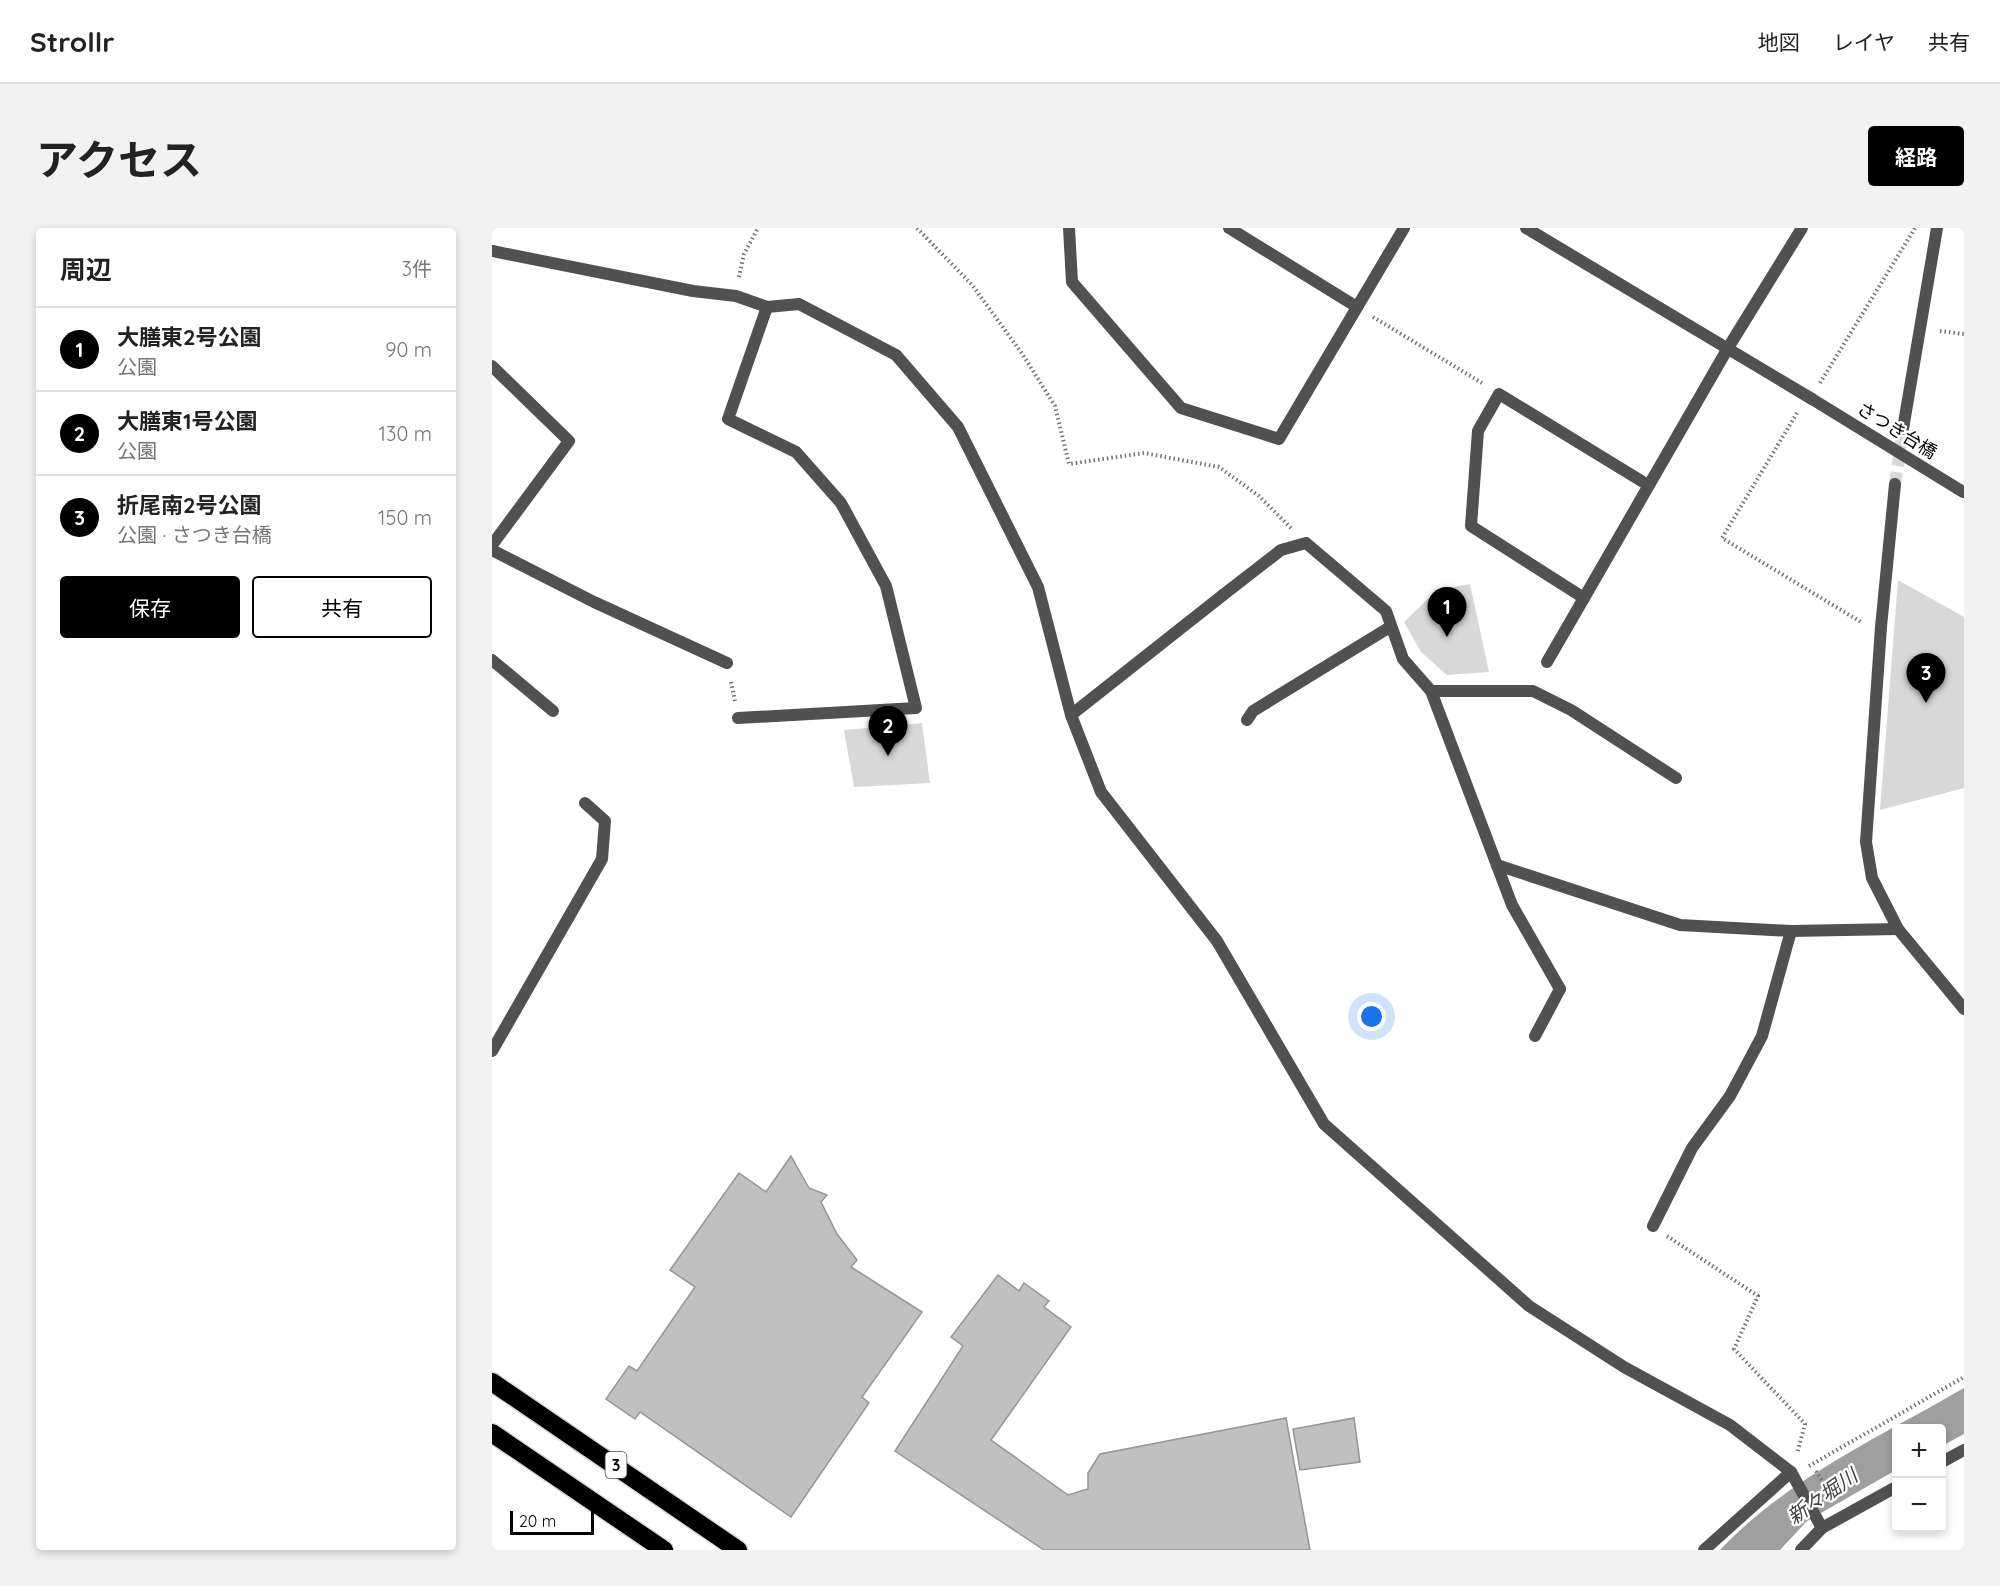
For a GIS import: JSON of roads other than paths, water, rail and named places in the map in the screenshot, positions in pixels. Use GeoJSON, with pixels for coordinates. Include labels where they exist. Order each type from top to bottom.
{"type":"FeatureCollection","features":[{"type":"Feature","properties":{"kind":"highway","name":"3"},"geometry":{"type":"LineString","coordinates":[[492,1382],[738,1550]]}},
{"type":"Feature","properties":{"kind":"highway"},"geometry":{"type":"LineString","coordinates":[[492,1433],[664,1550]]}},
{"type":"Feature","properties":{"kind":"street"},"geometry":{"type":"LineString","coordinates":[[1069,228],[1072,282],[1181,408],[1279,440],[1404,228]]}},
{"type":"Feature","properties":{"kind":"street"},"geometry":{"type":"LineString","coordinates":[[1228,228],[1357,307]]}},
{"type":"Feature","properties":{"kind":"street","name":"さつき台橋"},"geometry":{"type":"LineString","coordinates":[[1526,228],[1963,492]]}},
{"type":"Feature","properties":{"kind":"street"},"geometry":{"type":"LineString","coordinates":[[1548,662],[1648,484],[1802,228]]}},
{"type":"Feature","properties":{"kind":"street"},"geometry":{"type":"LineString","coordinates":[[1903,429],[1937,228]]}},
{"type":"Feature","properties":{"kind":"street"},"geometry":{"type":"LineString","coordinates":[[492,251],[693,291],[736,296],[767,307],[799,304],[896,355],[958,427],[1038,587],[1071,715],[1101,792],[1217,941],[1324,1124],[1529,1306],[1624,1367],[1730,1425],[1791,1472],[1822,1528]]}},
{"type":"Feature","properties":{"kind":"street"},"geometry":{"type":"LineString","coordinates":[[738,718],[916,708],[886,586],[841,503],[796,452],[728,419],[767,307]]}},
{"type":"Feature","properties":{"kind":"street"},"geometry":{"type":"LineString","coordinates":[[492,366],[569,441],[492,545]]}},
{"type":"Feature","properties":{"kind":"street"},"geometry":{"type":"LineString","coordinates":[[1584,598],[1471,526],[1478,431],[1499,394],[1648,484]]}},
{"type":"Feature","properties":{"kind":"street"},"geometry":{"type":"LineString","coordinates":[[1894,484],[1881,627],[1866,842],[1872,878],[1898,929],[1964,1009]]}},
{"type":"Feature","properties":{"kind":"street"},"geometry":{"type":"LineString","coordinates":[[1071,715],[1281,550],[1306,543],[1386,611],[1403,659],[1431,691],[1512,905],[1560,989],[1535,1036]]}},
{"type":"Feature","properties":{"kind":"street"},"geometry":{"type":"LineString","coordinates":[[492,550],[594,602],[728,663]]}},
{"type":"Feature","properties":{"kind":"street"},"geometry":{"type":"LineString","coordinates":[[1247,720],[1253,711],[1390,627]]}},
{"type":"Feature","properties":{"kind":"street"},"geometry":{"type":"LineString","coordinates":[[492,660],[553,711]]}},
{"type":"Feature","properties":{"kind":"street"},"geometry":{"type":"LineString","coordinates":[[1431,691],[1533,691],[1571,710],[1676,778]]}},
{"type":"Feature","properties":{"kind":"street"},"geometry":{"type":"LineString","coordinates":[[492,1051],[603,859],[605,821],[585,803]]}},
{"type":"Feature","properties":{"kind":"street"},"geometry":{"type":"LineString","coordinates":[[1497,865],[1680,925],[1791,931],[1898,929]]}},
{"type":"Feature","properties":{"kind":"street"},"geometry":{"type":"LineString","coordinates":[[1653,1226],[1692,1148],[1730,1096],[1762,1036],[1791,931]]}},
{"type":"Feature","properties":{"kind":"street"},"geometry":{"type":"LineString","coordinates":[[1946,1459],[1964,1450]]}},
{"type":"Feature","properties":{"kind":"street"},"geometry":{"type":"LineString","coordinates":[[1704,1550],[1791,1472]]}},
{"type":"Feature","properties":{"kind":"street"},"geometry":{"type":"LineString","coordinates":[[1801,1550],[1822,1528],[1892,1489]]}},
{"type":"Feature","properties":{"kind":"water"},"geometry":{"type":"Polygon","coordinates":[[[1964,1388],[1964,1434],[1946,1444],[1946,1424],[1900,1424],[1964,1388]]]}},
{"type":"Feature","properties":{"kind":"water","name":"新々堀川"},"geometry":{"type":"Polygon","coordinates":[[[1892,1428],[1892,1472],[1807,1521],[1780,1550],[1720,1550],[1775,1501],[1836,1460],[1892,1428]]]}},
{"type":"Feature","properties":{"kind":"tunnel"},"geometry":{"type":"LineString","coordinates":[[1895,484],[1903,429]]}},
{"type":"Feature","properties":{"kind":"place","name":"大膳東2号公園"},"geometry":{"type":"Point","coordinates":[1447,637]}},
{"type":"Feature","properties":{"kind":"place","name":"折尾南2号公園"},"geometry":{"type":"Point","coordinates":[1926,703]}},
{"type":"Feature","properties":{"kind":"place","name":"大膳東1号公園"},"geometry":{"type":"Point","coordinates":[888,756]}}]}
